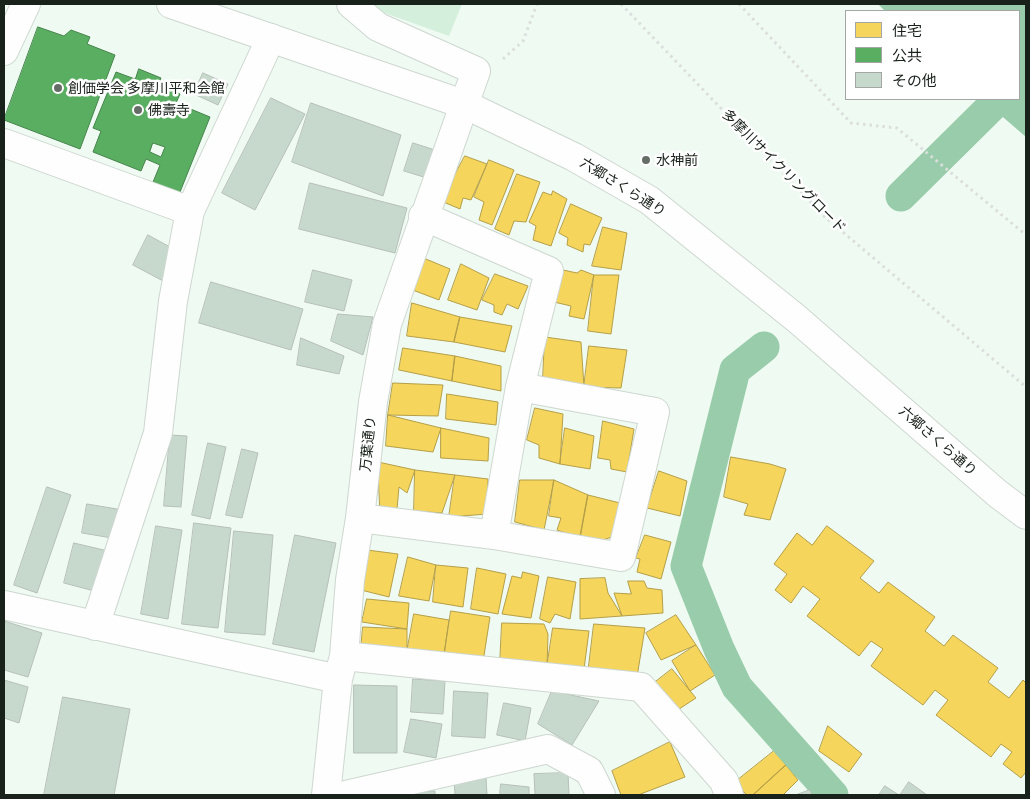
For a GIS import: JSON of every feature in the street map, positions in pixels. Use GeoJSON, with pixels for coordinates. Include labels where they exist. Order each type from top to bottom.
{"type":"FeatureCollection","features":[{"type":"Feature","properties":{"kind":"street"},"geometry":{"type":"LineString","coordinates":[[4,51],[26,4]]}},
{"type":"Feature","properties":{"kind":"street","name":"六郷さくら通り"},"geometry":{"type":"LineString","coordinates":[[171,4],[466,106],[574,157],[649,200],[798,319],[998,494],[1026,515]]}},
{"type":"Feature","properties":{"kind":"street"},"geometry":{"type":"LineString","coordinates":[[351,4],[378,27],[476,71]]}},
{"type":"Feature","properties":{"kind":"street"},"geometry":{"type":"LineString","coordinates":[[95,626],[158,433],[173,301],[190,211],[271,38]]}},
{"type":"Feature","properties":{"kind":"street","name":"万葉通り"},"geometry":{"type":"LineString","coordinates":[[326,795],[350,580],[360,518],[373,402],[387,324],[423,216],[466,106],[476,71]]}},
{"type":"Feature","properties":{"kind":"street"},"geometry":{"type":"LineString","coordinates":[[4,142],[190,211]]}},
{"type":"Feature","properties":{"kind":"street"},"geometry":{"type":"LineString","coordinates":[[423,216],[549,271],[520,387],[494,534]]}},
{"type":"Feature","properties":{"kind":"street"},"geometry":{"type":"LineString","coordinates":[[360,518],[494,534],[621,557],[655,412],[520,387]]}},
{"type":"Feature","properties":{"kind":"street"},"geometry":{"type":"LineString","coordinates":[[4,605],[95,626],[341,667],[641,687],[724,781],[729,795]]}},
{"type":"Feature","properties":{"kind":"street"},"geometry":{"type":"LineString","coordinates":[[346,795],[548,748],[589,771],[601,795]]}},
{"type":"Feature","properties":{"kind":"path"},"geometry":{"type":"LineString","coordinates":[[476,71],[494,67],[523,40],[537,4]]}},
{"type":"Feature","properties":{"kind":"path","name":"多摩川サイクリングロード"},"geometry":{"type":"LineString","coordinates":[[621,4],[825,217],[1026,387]]}},
{"type":"Feature","properties":{"kind":"path"},"geometry":{"type":"LineString","coordinates":[[739,4],[852,123],[897,128],[1026,235]]}},
{"type":"Feature","properties":{"kind":"shaded area"},"geometry":{"type":"Polygon","coordinates":[[[374,4],[462,4],[449,36],[379,11],[374,4]]]}},
{"type":"Feature","properties":{"kind":"shaded area"},"geometry":{"type":"Polygon","coordinates":[[[878,4],[1026,4],[1026,137],[983,100],[1020,100],[1020,10],[884,10],[878,4]]]}},
{"type":"Feature","properties":{"kind":"building: 住宅"},"geometry":{"type":"Polygon","coordinates":[[[465,156],[487,164],[471,200],[463,198],[460,209],[441,201],[465,156]]]}},
{"type":"Feature","properties":{"kind":"building: 住宅"},"geometry":{"type":"Polygon","coordinates":[[[489,160],[514,170],[492,225],[479,220],[484,202],[474,197],[489,160]]]}},
{"type":"Feature","properties":{"kind":"building: 住宅"},"geometry":{"type":"Polygon","coordinates":[[[517,174],[540,182],[526,222],[514,221],[509,235],[495,229],[517,174]]]}},
{"type":"Feature","properties":{"kind":"building: 住宅"},"geometry":{"type":"Polygon","coordinates":[[[553,191],[567,199],[551,246],[533,240],[536,226],[529,222],[543,192],[551,195],[553,191]]]}},
{"type":"Feature","properties":{"kind":"building: 住宅"},"geometry":{"type":"Polygon","coordinates":[[[571,204],[602,218],[590,245],[584,244],[583,252],[567,245],[568,238],[559,233],[571,204]]]}},
{"type":"Feature","properties":{"kind":"building: 住宅"},"geometry":{"type":"Polygon","coordinates":[[[603,227],[627,233],[621,270],[592,266],[603,227]]]}},
{"type":"Feature","properties":{"kind":"building: 住宅"},"geometry":{"type":"Polygon","coordinates":[[[421,257],[450,269],[439,300],[410,289],[421,257]]]}},
{"type":"Feature","properties":{"kind":"building: 住宅"},"geometry":{"type":"Polygon","coordinates":[[[461,264],[489,278],[477,310],[448,300],[461,264]]]}},
{"type":"Feature","properties":{"kind":"building: 住宅"},"geometry":{"type":"Polygon","coordinates":[[[563,270],[577,273],[581,270],[594,275],[584,319],[569,316],[571,306],[554,302],[563,270]]]}},
{"type":"Feature","properties":{"kind":"building: 住宅"},"geometry":{"type":"Polygon","coordinates":[[[495,274],[528,286],[518,309],[507,304],[502,315],[494,312],[494,305],[482,300],[495,274]]]}},
{"type":"Feature","properties":{"kind":"building: 住宅"},"geometry":{"type":"Polygon","coordinates":[[[594,275],[619,275],[611,334],[588,331],[594,275]]]}},
{"type":"Feature","properties":{"kind":"building: 住宅"},"geometry":{"type":"Polygon","coordinates":[[[412,303],[460,317],[454,342],[407,336],[412,303]]]}},
{"type":"Feature","properties":{"kind":"building: 住宅"},"geometry":{"type":"Polygon","coordinates":[[[460,317],[512,326],[505,352],[454,342],[460,317]]]}},
{"type":"Feature","properties":{"kind":"building: 住宅"},"geometry":{"type":"Polygon","coordinates":[[[545,337],[581,342],[584,387],[543,378],[545,337]]]}},
{"type":"Feature","properties":{"kind":"building: 住宅"},"geometry":{"type":"Polygon","coordinates":[[[589,346],[627,350],[621,388],[584,387],[589,346]]]}},
{"type":"Feature","properties":{"kind":"building: 住宅"},"geometry":{"type":"Polygon","coordinates":[[[403,348],[455,356],[452,381],[399,370],[403,348]]]}},
{"type":"Feature","properties":{"kind":"building: 住宅"},"geometry":{"type":"Polygon","coordinates":[[[455,356],[501,366],[501,391],[452,381],[455,356]]]}},
{"type":"Feature","properties":{"kind":"building: 住宅"},"geometry":{"type":"Polygon","coordinates":[[[393,383],[443,385],[438,416],[388,415],[393,383]]]}},
{"type":"Feature","properties":{"kind":"building: 住宅"},"geometry":{"type":"Polygon","coordinates":[[[447,394],[498,402],[496,425],[446,419],[447,394]]]}},
{"type":"Feature","properties":{"kind":"building: 住宅"},"geometry":{"type":"Polygon","coordinates":[[[535,408],[563,414],[560,464],[539,458],[539,445],[527,440],[535,408]]]}},
{"type":"Feature","properties":{"kind":"building: 住宅"},"geometry":{"type":"Polygon","coordinates":[[[388,415],[441,428],[433,452],[386,446],[388,415]]]}},
{"type":"Feature","properties":{"kind":"building: 住宅"},"geometry":{"type":"Polygon","coordinates":[[[603,421],[634,429],[627,472],[611,469],[610,460],[598,458],[603,421]]]}},
{"type":"Feature","properties":{"kind":"building: 住宅"},"geometry":{"type":"Polygon","coordinates":[[[441,428],[489,438],[488,461],[441,458],[441,428]]]}},
{"type":"Feature","properties":{"kind":"building: 住宅"},"geometry":{"type":"Polygon","coordinates":[[[565,428],[594,436],[590,469],[560,464],[565,428]]]}},
{"type":"Feature","properties":{"kind":"building: 住宅"},"geometry":{"type":"Polygon","coordinates":[[[731,457],[786,469],[770,520],[744,515],[748,504],[724,497],[731,457]]]}},
{"type":"Feature","properties":{"kind":"building: 住宅"},"geometry":{"type":"Polygon","coordinates":[[[378,462],[415,470],[407,493],[399,487],[397,509],[380,506],[378,462]]]}},
{"type":"Feature","properties":{"kind":"building: 住宅"},"geometry":{"type":"Polygon","coordinates":[[[415,470],[455,475],[442,513],[414,511],[415,470]]]}},
{"type":"Feature","properties":{"kind":"building: 住宅"},"geometry":{"type":"Polygon","coordinates":[[[659,471],[687,481],[680,516],[647,508],[659,471]]]}},
{"type":"Feature","properties":{"kind":"building: 住宅"},"geometry":{"type":"Polygon","coordinates":[[[455,475],[488,479],[487,514],[449,517],[455,475]]]}},
{"type":"Feature","properties":{"kind":"building: 住宅"},"geometry":{"type":"Polygon","coordinates":[[[520,480],[554,480],[544,530],[515,522],[520,480]]]}},
{"type":"Feature","properties":{"kind":"building: 住宅"},"geometry":{"type":"Polygon","coordinates":[[[554,480],[588,495],[580,538],[557,530],[561,518],[549,516],[554,480]]]}},
{"type":"Feature","properties":{"kind":"building: 住宅"},"geometry":{"type":"Polygon","coordinates":[[[588,495],[620,503],[612,537],[600,541],[580,538],[588,495]]]}},
{"type":"Feature","properties":{"kind":"building: 住宅"},"geometry":{"type":"Polygon","coordinates":[[[827,526],[874,561],[860,578],[879,593],[888,582],[935,617],[925,631],[944,646],[953,635],[998,668],[988,682],[1009,698],[1023,680],[1026,683],[1026,772],[1021,778],[1003,764],[1012,752],[1001,744],[991,757],[936,715],[948,700],[935,690],[923,705],[871,666],[883,649],[871,641],[859,656],[807,616],[820,599],[803,586],[791,603],[775,590],[787,574],[774,564],[797,533],[812,545],[827,526]]]}},
{"type":"Feature","properties":{"kind":"building: 住宅"},"geometry":{"type":"Polygon","coordinates":[[[645,535],[671,542],[661,579],[637,572],[640,559],[636,558],[645,535]]]}},
{"type":"Feature","properties":{"kind":"building: 住宅"},"geometry":{"type":"Polygon","coordinates":[[[367,550],[398,554],[389,597],[361,590],[367,550]]]}},
{"type":"Feature","properties":{"kind":"building: 住宅"},"geometry":{"type":"Polygon","coordinates":[[[408,557],[436,565],[429,601],[399,596],[408,557]]]}},
{"type":"Feature","properties":{"kind":"building: 住宅"},"geometry":{"type":"Polygon","coordinates":[[[436,565],[468,568],[463,607],[433,602],[436,565]]]}},
{"type":"Feature","properties":{"kind":"building: 住宅"},"geometry":{"type":"Polygon","coordinates":[[[477,568],[506,574],[498,614],[471,609],[477,568]]]}},
{"type":"Feature","properties":{"kind":"building: 住宅"},"geometry":{"type":"Polygon","coordinates":[[[523,572],[539,576],[531,618],[502,614],[512,576],[521,578],[523,572]]]}},
{"type":"Feature","properties":{"kind":"building: 住宅"},"geometry":{"type":"Polygon","coordinates":[[[548,577],[576,582],[570,619],[555,614],[550,623],[540,619],[548,577]]]}},
{"type":"Feature","properties":{"kind":"building: 住宅"},"geometry":{"type":"Polygon","coordinates":[[[605,578],[608,593],[622,616],[580,619],[580,579],[605,578]]]}},
{"type":"Feature","properties":{"kind":"building: 住宅"},"geometry":{"type":"Polygon","coordinates":[[[628,581],[644,581],[647,588],[662,590],[663,613],[622,616],[614,593],[631,594],[628,581]]]}},
{"type":"Feature","properties":{"kind":"building: 住宅"},"geometry":{"type":"Polygon","coordinates":[[[367,599],[409,603],[407,629],[362,622],[367,599]]]}},
{"type":"Feature","properties":{"kind":"building: 住宅"},"geometry":{"type":"Polygon","coordinates":[[[451,611],[490,617],[483,662],[444,656],[451,611]]]}},
{"type":"Feature","properties":{"kind":"building: 住宅"},"geometry":{"type":"Polygon","coordinates":[[[414,614],[449,620],[444,656],[407,652],[414,614]]]}},
{"type":"Feature","properties":{"kind":"building: 住宅"},"geometry":{"type":"Polygon","coordinates":[[[676,615],[696,645],[661,660],[646,633],[676,615]]]}},
{"type":"Feature","properties":{"kind":"building: 住宅"},"geometry":{"type":"Polygon","coordinates":[[[502,623],[544,624],[548,634],[547,667],[500,664],[502,623]]]}},
{"type":"Feature","properties":{"kind":"building: 住宅"},"geometry":{"type":"Polygon","coordinates":[[[594,624],[645,628],[637,677],[588,674],[594,624]]]}},
{"type":"Feature","properties":{"kind":"building: 住宅"},"geometry":{"type":"Polygon","coordinates":[[[363,627],[407,629],[407,652],[361,649],[363,627]]]}},
{"type":"Feature","properties":{"kind":"building: 住宅"},"geometry":{"type":"Polygon","coordinates":[[[553,628],[589,631],[584,669],[547,667],[553,628]]]}},
{"type":"Feature","properties":{"kind":"building: 住宅"},"geometry":{"type":"Polygon","coordinates":[[[696,645],[715,675],[690,691],[672,661],[696,645]]]}},
{"type":"Feature","properties":{"kind":"building: 住宅"},"geometry":{"type":"Polygon","coordinates":[[[672,669],[696,698],[673,713],[649,687],[672,669]]]}},
{"type":"Feature","properties":{"kind":"building: 住宅"},"geometry":{"type":"Polygon","coordinates":[[[828,726],[862,754],[849,772],[819,751],[828,726]]]}},
{"type":"Feature","properties":{"kind":"building: 住宅"},"geometry":{"type":"Polygon","coordinates":[[[670,742],[685,777],[638,795],[621,795],[612,771],[670,742]]]}},
{"type":"Feature","properties":{"kind":"building: 住宅"},"geometry":{"type":"Polygon","coordinates":[[[774,751],[786,765],[753,795],[747,795],[734,783],[774,751]]]}},
{"type":"Feature","properties":{"kind":"building: 住宅"},"geometry":{"type":"Polygon","coordinates":[[[786,765],[798,780],[783,795],[753,795],[786,765]]]}},
{"type":"Feature","properties":{"kind":"building: 公共"},"geometry":{"type":"Polygon","coordinates":[[[38,27],[64,36],[71,30],[90,37],[87,44],[115,55],[80,149],[4,120],[38,27]]]}},
{"type":"Feature","properties":{"kind":"building: 公共"},"geometry":{"type":"Polygon","coordinates":[[[139,69],[161,78],[158,85],[180,94],[176,103],[210,117],[178,197],[151,187],[160,165],[146,159],[141,171],[93,152],[101,131],[93,128],[116,72],[135,79],[139,69]],[[153,143],[150,152],[161,157],[165,147],[153,143]]]}},
{"type":"Feature","properties":{"kind":"building: その他"},"geometry":{"type":"Polygon","coordinates":[[[203,73],[228,84],[218,105],[194,94],[203,73]]]}},
{"type":"Feature","properties":{"kind":"building: その他"},"geometry":{"type":"Polygon","coordinates":[[[271,98],[305,114],[255,210],[222,193],[271,98]]]}},
{"type":"Feature","properties":{"kind":"building: その他"},"geometry":{"type":"Polygon","coordinates":[[[311,103],[401,135],[383,196],[292,162],[311,103]]]}},
{"type":"Feature","properties":{"kind":"building: その他"},"geometry":{"type":"Polygon","coordinates":[[[413,143],[435,150],[427,178],[404,171],[413,143]]]}},
{"type":"Feature","properties":{"kind":"building: その他"},"geometry":{"type":"Polygon","coordinates":[[[310,183],[407,208],[395,253],[299,229],[310,183]]]}},
{"type":"Feature","properties":{"kind":"building: その他"},"geometry":{"type":"Polygon","coordinates":[[[148,235],[181,253],[165,282],[133,265],[148,235]]]}},
{"type":"Feature","properties":{"kind":"building: その他"},"geometry":{"type":"Polygon","coordinates":[[[313,270],[352,280],[344,311],[305,302],[313,270]]]}},
{"type":"Feature","properties":{"kind":"building: その他"},"geometry":{"type":"Polygon","coordinates":[[[211,282],[303,309],[291,350],[199,323],[211,282]]]}},
{"type":"Feature","properties":{"kind":"building: その他"},"geometry":{"type":"Polygon","coordinates":[[[338,314],[373,317],[363,355],[331,341],[338,314]]]}},
{"type":"Feature","properties":{"kind":"building: その他"},"geometry":{"type":"Polygon","coordinates":[[[301,338],[344,356],[339,374],[297,365],[301,338]]]}},
{"type":"Feature","properties":{"kind":"building: その他"},"geometry":{"type":"Polygon","coordinates":[[[170,435],[187,436],[181,507],[164,506],[170,435]]]}},
{"type":"Feature","properties":{"kind":"building: その他"},"geometry":{"type":"Polygon","coordinates":[[[208,443],[226,447],[210,519],[192,515],[208,443]]]}},
{"type":"Feature","properties":{"kind":"building: その他"},"geometry":{"type":"Polygon","coordinates":[[[242,449],[258,453],[242,518],[226,515],[242,449]]]}},
{"type":"Feature","properties":{"kind":"building: その他"},"geometry":{"type":"Polygon","coordinates":[[[47,487],[71,495],[37,593],[14,585],[47,487]]]}},
{"type":"Feature","properties":{"kind":"building: その他"},"geometry":{"type":"Polygon","coordinates":[[[87,504],[123,510],[118,539],[82,533],[87,504]]]}},
{"type":"Feature","properties":{"kind":"building: その他"},"geometry":{"type":"Polygon","coordinates":[[[194,523],[231,528],[218,628],[182,624],[194,523]]]}},
{"type":"Feature","properties":{"kind":"building: その他"},"geometry":{"type":"Polygon","coordinates":[[[156,526],[182,530],[168,619],[141,614],[156,526]]]}},
{"type":"Feature","properties":{"kind":"building: その他"},"geometry":{"type":"Polygon","coordinates":[[[234,531],[273,535],[265,635],[225,632],[234,531]]]}},
{"type":"Feature","properties":{"kind":"building: その他"},"geometry":{"type":"Polygon","coordinates":[[[295,535],[336,543],[314,652],[273,644],[295,535]]]}},
{"type":"Feature","properties":{"kind":"building: その他"},"geometry":{"type":"Polygon","coordinates":[[[74,543],[108,551],[98,592],[64,583],[74,543]]]}},
{"type":"Feature","properties":{"kind":"building: その他"},"geometry":{"type":"Polygon","coordinates":[[[4,621],[42,633],[28,677],[4,670],[4,621]]]}},
{"type":"Feature","properties":{"kind":"building: その他"},"geometry":{"type":"Polygon","coordinates":[[[413,679],[445,681],[443,714],[411,712],[413,679]]]}},
{"type":"Feature","properties":{"kind":"building: その他"},"geometry":{"type":"Polygon","coordinates":[[[4,680],[28,687],[19,723],[4,718],[4,680]]]}},
{"type":"Feature","properties":{"kind":"building: その他"},"geometry":{"type":"Polygon","coordinates":[[[354,685],[397,686],[397,753],[354,753],[354,685]]]}},
{"type":"Feature","properties":{"kind":"building: その他"},"geometry":{"type":"Polygon","coordinates":[[[454,691],[488,693],[485,738],[452,736],[454,691]]]}},
{"type":"Feature","properties":{"kind":"building: その他"},"geometry":{"type":"Polygon","coordinates":[[[552,691],[599,701],[572,745],[538,724],[552,691]]]}},
{"type":"Feature","properties":{"kind":"building: その他"},"geometry":{"type":"Polygon","coordinates":[[[63,697],[130,709],[114,795],[44,795],[63,697]]]}},
{"type":"Feature","properties":{"kind":"building: その他"},"geometry":{"type":"Polygon","coordinates":[[[504,703],[531,708],[525,741],[497,735],[504,703]]]}},
{"type":"Feature","properties":{"kind":"building: その他"},"geometry":{"type":"Polygon","coordinates":[[[411,719],[442,724],[436,758],[404,752],[411,719]]]}},
{"type":"Feature","properties":{"kind":"building: その他"},"geometry":{"type":"Polygon","coordinates":[[[568,773],[569,795],[535,795],[534,774],[568,773]]]}},
{"type":"Feature","properties":{"kind":"building: その他"},"geometry":{"type":"Polygon","coordinates":[[[486,777],[487,795],[455,795],[454,778],[486,777]]]}},
{"type":"Feature","properties":{"kind":"building: その他"},"geometry":{"type":"Polygon","coordinates":[[[909,782],[927,795],[900,795],[909,782]]]}},
{"type":"Feature","properties":{"kind":"building: その他"},"geometry":{"type":"Polygon","coordinates":[[[501,784],[529,787],[529,795],[500,795],[501,784]]]}},
{"type":"Feature","properties":{"kind":"building: その他"},"geometry":{"type":"Polygon","coordinates":[[[885,786],[899,795],[879,795],[885,786]]]}},
{"type":"Feature","properties":{"kind":"building: その他"},"geometry":{"type":"Polygon","coordinates":[[[810,790],[812,795],[796,795],[810,790]]]}},
{"type":"Feature","properties":{"kind":"building: その他"},"geometry":{"type":"Polygon","coordinates":[[[400,791],[435,791],[435,795],[400,795],[400,791]]]}},
{"type":"Feature","properties":{"kind":"waterway"},"geometry":{"type":"LineString","coordinates":[[901,196],[992,106]]}},
{"type":"Feature","properties":{"kind":"waterway"},"geometry":{"type":"LineString","coordinates":[[764,347],[735,370],[686,566],[719,649],[737,687],[833,795]]}},
{"type":"Feature","properties":{"kind":"place","name":"創価学会 多摩川平和会館"},"geometry":{"type":"Point","coordinates":[58,88]}},
{"type":"Feature","properties":{"kind":"place","name":"佛壽寺"},"geometry":{"type":"Point","coordinates":[138,110]}},
{"type":"Feature","properties":{"kind":"place","name":"水神前"},"geometry":{"type":"Point","coordinates":[646,160]}}]}
